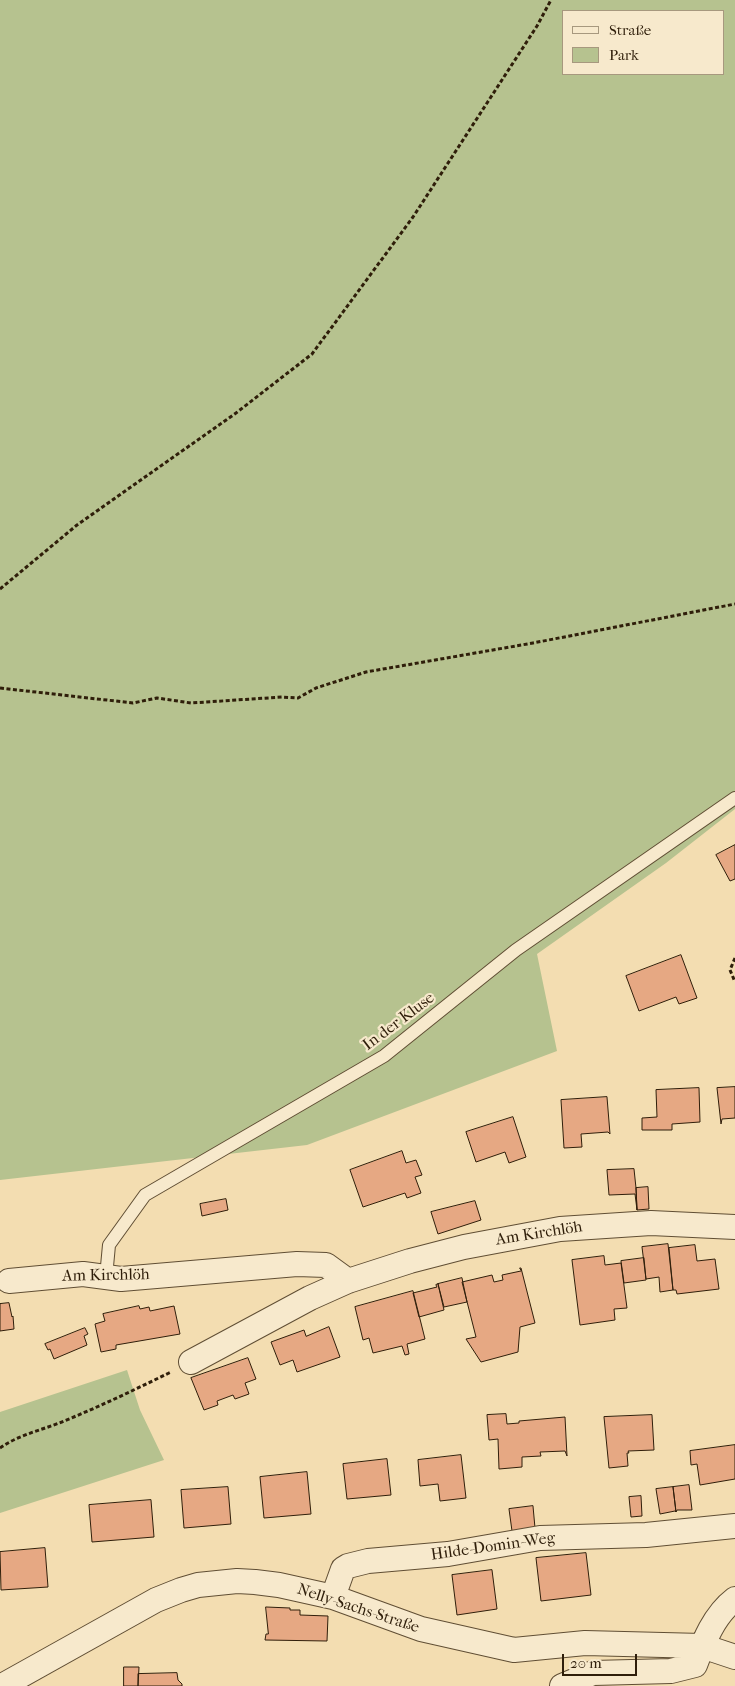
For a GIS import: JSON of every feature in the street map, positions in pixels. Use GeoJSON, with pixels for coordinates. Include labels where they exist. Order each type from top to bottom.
{"type":"FeatureCollection","features":[{"type":"Feature","properties":{"kind":"street","name":"Am Kirchlöh"},"geometry":{"type":"LineString","coordinates":[[192,1362],[310,1298],[348,1281],[464,1246],[560,1229],[651,1223],[735,1227]]}},
{"type":"Feature","properties":{"kind":"street","name":"Am Kirchlöh"},"geometry":{"type":"LineString","coordinates":[[9,1281],[84,1274],[121,1279],[297,1264],[326,1265],[348,1281]]}},
{"type":"Feature","properties":{"kind":"street","name":"Hilde-Domin-Weg"},"geometry":{"type":"LineString","coordinates":[[333,1597],[343,1569],[368,1561],[448,1554],[540,1538],[646,1535],[735,1526]]}},
{"type":"Feature","properties":{"kind":"street","name":"Nelly-Sachs-Straße"},"geometry":{"type":"LineString","coordinates":[[2,1686],[156,1600],[198,1585],[237,1580],[279,1584],[333,1597],[421,1629],[514,1650],[585,1643],[702,1646],[735,1657]]}},
{"type":"Feature","properties":{"kind":"street"},"geometry":{"type":"LineString","coordinates":[[562,1686],[593,1673],[671,1671],[695,1665],[702,1646],[718,1616],[735,1599]]}},
{"type":"Feature","properties":{"kind":"lane","name":"In der Kluse"},"geometry":{"type":"LineString","coordinates":[[106,1277],[108,1245],[145,1195],[384,1056],[516,950],[735,798]]}},
{"type":"Feature","properties":{"kind":"path"},"geometry":{"type":"LineString","coordinates":[[0,589],[77,525],[236,413],[312,354],[413,217],[551,0]]}},
{"type":"Feature","properties":{"kind":"path"},"geometry":{"type":"LineString","coordinates":[[0,688],[133,703],[157,698],[191,703],[282,697],[298,698],[316,688],[366,672],[523,645],[735,604]]}},
{"type":"Feature","properties":{"kind":"path"},"geometry":{"type":"LineString","coordinates":[[735,958],[730,970],[735,982]]}},
{"type":"Feature","properties":{"kind":"path"},"geometry":{"type":"LineString","coordinates":[[0,1448],[12,1439],[103,1405],[192,1362]]}},
{"type":"Feature","properties":{"kind":"green space"},"geometry":{"type":"Polygon","coordinates":[[[0,0],[735,0],[735,809],[666,863],[537,954],[557,1051],[307,1145],[0,1180],[0,0]]]}},
{"type":"Feature","properties":{"kind":"green space"},"geometry":{"type":"Polygon","coordinates":[[[127,1370],[140,1410],[164,1460],[0,1513],[0,1412],[127,1370]]]}},
{"type":"Feature","properties":{"kind":"building"},"geometry":{"type":"Polygon","coordinates":[[[735,845],[735,879],[730,881],[716,855],[735,845]]]}},
{"type":"Feature","properties":{"kind":"building"},"geometry":{"type":"Polygon","coordinates":[[[681,955],[697,998],[679,1004],[676,997],[639,1011],[626,976],[681,955]]]}},
{"type":"Feature","properties":{"kind":"building"},"geometry":{"type":"Polygon","coordinates":[[[735,1087],[735,1118],[722,1119],[721,1124],[717,1088],[735,1087]]]}},
{"type":"Feature","properties":{"kind":"building"},"geometry":{"type":"Polygon","coordinates":[[[699,1088],[700,1122],[672,1124],[672,1130],[642,1130],[642,1118],[657,1117],[656,1090],[699,1088]]]}},
{"type":"Feature","properties":{"kind":"building"},"geometry":{"type":"Polygon","coordinates":[[[607,1097],[610,1134],[608,1132],[581,1134],[582,1147],[564,1148],[561,1100],[607,1097]]]}},
{"type":"Feature","properties":{"kind":"building"},"geometry":{"type":"Polygon","coordinates":[[[513,1117],[526,1157],[509,1163],[505,1152],[476,1162],[466,1132],[513,1117]]]}},
{"type":"Feature","properties":{"kind":"building"},"geometry":{"type":"Polygon","coordinates":[[[402,1151],[406,1163],[416,1160],[422,1175],[415,1177],[421,1193],[407,1198],[405,1193],[363,1207],[350,1170],[402,1151]]]}},
{"type":"Feature","properties":{"kind":"building"},"geometry":{"type":"Polygon","coordinates":[[[634,1169],[637,1210],[635,1194],[609,1195],[607,1170],[634,1169]]]}},
{"type":"Feature","properties":{"kind":"building"},"geometry":{"type":"Polygon","coordinates":[[[648,1187],[649,1209],[637,1210],[636,1188],[648,1187]]]}},
{"type":"Feature","properties":{"kind":"building"},"geometry":{"type":"Polygon","coordinates":[[[226,1199],[228,1210],[202,1216],[200,1204],[226,1199]]]}},
{"type":"Feature","properties":{"kind":"building"},"geometry":{"type":"Polygon","coordinates":[[[475,1201],[481,1220],[438,1234],[431,1212],[475,1201]]]}},
{"type":"Feature","properties":{"kind":"building"},"geometry":{"type":"Polygon","coordinates":[[[668,1244],[673,1290],[660,1292],[659,1277],[646,1279],[642,1247],[668,1244]]]}},
{"type":"Feature","properties":{"kind":"building"},"geometry":{"type":"Polygon","coordinates":[[[695,1245],[697,1261],[715,1259],[719,1289],[677,1294],[676,1290],[673,1290],[669,1248],[695,1245]]]}},
{"type":"Feature","properties":{"kind":"building"},"geometry":{"type":"Polygon","coordinates":[[[604,1256],[605,1265],[621,1263],[627,1308],[614,1309],[615,1320],[580,1325],[572,1260],[604,1256]]]}},
{"type":"Feature","properties":{"kind":"building"},"geometry":{"type":"Polygon","coordinates":[[[644,1258],[646,1280],[624,1283],[621,1261],[644,1258]]]}},
{"type":"Feature","properties":{"kind":"building"},"geometry":{"type":"Polygon","coordinates":[[[521,1268],[535,1323],[520,1327],[518,1352],[481,1362],[466,1339],[476,1337],[462,1282],[492,1275],[494,1282],[503,1280],[502,1275],[521,1271],[521,1268]]]}},
{"type":"Feature","properties":{"kind":"building"},"geometry":{"type":"Polygon","coordinates":[[[462,1278],[467,1302],[444,1307],[438,1284],[462,1278]]]}},
{"type":"Feature","properties":{"kind":"building"},"geometry":{"type":"Polygon","coordinates":[[[438,1284],[444,1310],[419,1317],[413,1293],[437,1287],[436,1285],[438,1284]]]}},
{"type":"Feature","properties":{"kind":"building"},"geometry":{"type":"Polygon","coordinates":[[[413,1291],[425,1339],[407,1344],[409,1354],[405,1355],[402,1346],[373,1353],[369,1338],[363,1340],[355,1307],[413,1291]]]}},
{"type":"Feature","properties":{"kind":"building"},"geometry":{"type":"Polygon","coordinates":[[[9,1303],[14,1329],[0,1331],[0,1304],[9,1303]]]}},
{"type":"Feature","properties":{"kind":"building"},"geometry":{"type":"Polygon","coordinates":[[[139,1306],[140,1309],[149,1307],[150,1311],[174,1306],[180,1334],[116,1345],[116,1349],[101,1352],[95,1324],[105,1321],[103,1314],[139,1306]]]}},
{"type":"Feature","properties":{"kind":"building"},"geometry":{"type":"Polygon","coordinates":[[[329,1327],[340,1357],[297,1372],[293,1360],[280,1365],[271,1342],[304,1330],[306,1336],[329,1327]]]}},
{"type":"Feature","properties":{"kind":"building"},"geometry":{"type":"Polygon","coordinates":[[[85,1328],[88,1334],[84,1336],[87,1345],[54,1359],[50,1349],[48,1350],[45,1344],[85,1328]]]}},
{"type":"Feature","properties":{"kind":"building"},"geometry":{"type":"Polygon","coordinates":[[[248,1358],[256,1379],[245,1383],[249,1394],[235,1399],[233,1395],[217,1401],[218,1405],[204,1410],[191,1378],[248,1358]]]}},
{"type":"Feature","properties":{"kind":"building"},"geometry":{"type":"Polygon","coordinates":[[[506,1414],[507,1424],[519,1423],[519,1421],[565,1417],[567,1456],[565,1451],[540,1452],[541,1456],[522,1457],[522,1467],[499,1469],[498,1439],[489,1440],[487,1415],[506,1414]]]}},
{"type":"Feature","properties":{"kind":"building"},"geometry":{"type":"Polygon","coordinates":[[[652,1415],[654,1450],[628,1451],[628,1466],[609,1468],[604,1417],[652,1415]]]}},
{"type":"Feature","properties":{"kind":"building"},"geometry":{"type":"Polygon","coordinates":[[[735,1445],[735,1479],[700,1485],[697,1464],[691,1465],[690,1451],[735,1445]]]}},
{"type":"Feature","properties":{"kind":"building"},"geometry":{"type":"Polygon","coordinates":[[[461,1455],[466,1498],[440,1501],[438,1484],[420,1486],[418,1460],[461,1455]]]}},
{"type":"Feature","properties":{"kind":"building"},"geometry":{"type":"Polygon","coordinates":[[[387,1459],[391,1495],[347,1499],[343,1464],[387,1459]]]}},
{"type":"Feature","properties":{"kind":"building"},"geometry":{"type":"Polygon","coordinates":[[[307,1472],[311,1514],[264,1518],[260,1477],[307,1472]]]}},
{"type":"Feature","properties":{"kind":"building"},"geometry":{"type":"Polygon","coordinates":[[[689,1485],[692,1510],[677,1510],[676,1512],[673,1487],[689,1485]]]}},
{"type":"Feature","properties":{"kind":"building"},"geometry":{"type":"Polygon","coordinates":[[[228,1487],[231,1524],[184,1528],[181,1490],[228,1487]]]}},
{"type":"Feature","properties":{"kind":"building"},"geometry":{"type":"Polygon","coordinates":[[[673,1487],[676,1512],[660,1514],[656,1489],[673,1487]]]}},
{"type":"Feature","properties":{"kind":"building"},"geometry":{"type":"Polygon","coordinates":[[[641,1496],[642,1516],[631,1517],[629,1497],[641,1496]]]}},
{"type":"Feature","properties":{"kind":"building"},"geometry":{"type":"Polygon","coordinates":[[[151,1500],[154,1537],[92,1542],[89,1505],[151,1500]]]}},
{"type":"Feature","properties":{"kind":"building"},"geometry":{"type":"Polygon","coordinates":[[[533,1506],[535,1528],[512,1531],[509,1509],[533,1506]]]}},
{"type":"Feature","properties":{"kind":"building"},"geometry":{"type":"Polygon","coordinates":[[[45,1548],[48,1587],[1,1590],[0,1552],[45,1548]]]}},
{"type":"Feature","properties":{"kind":"building"},"geometry":{"type":"Polygon","coordinates":[[[586,1553],[591,1595],[541,1601],[536,1558],[586,1553]]]}},
{"type":"Feature","properties":{"kind":"building"},"geometry":{"type":"Polygon","coordinates":[[[492,1570],[497,1609],[457,1615],[452,1575],[492,1570]]]}},
{"type":"Feature","properties":{"kind":"building"},"geometry":{"type":"Polygon","coordinates":[[[266,1607],[300,1610],[300,1615],[328,1616],[327,1641],[265,1640],[266,1634],[268,1634],[266,1607]]]}},
{"type":"Feature","properties":{"kind":"building"},"geometry":{"type":"Polygon","coordinates":[[[124,1667],[139,1667],[138,1686],[124,1686],[124,1667]]]}},
{"type":"Feature","properties":{"kind":"building"},"geometry":{"type":"Polygon","coordinates":[[[177,1673],[178,1680],[182,1686],[138,1686],[138,1674],[177,1673]]]}}]}
